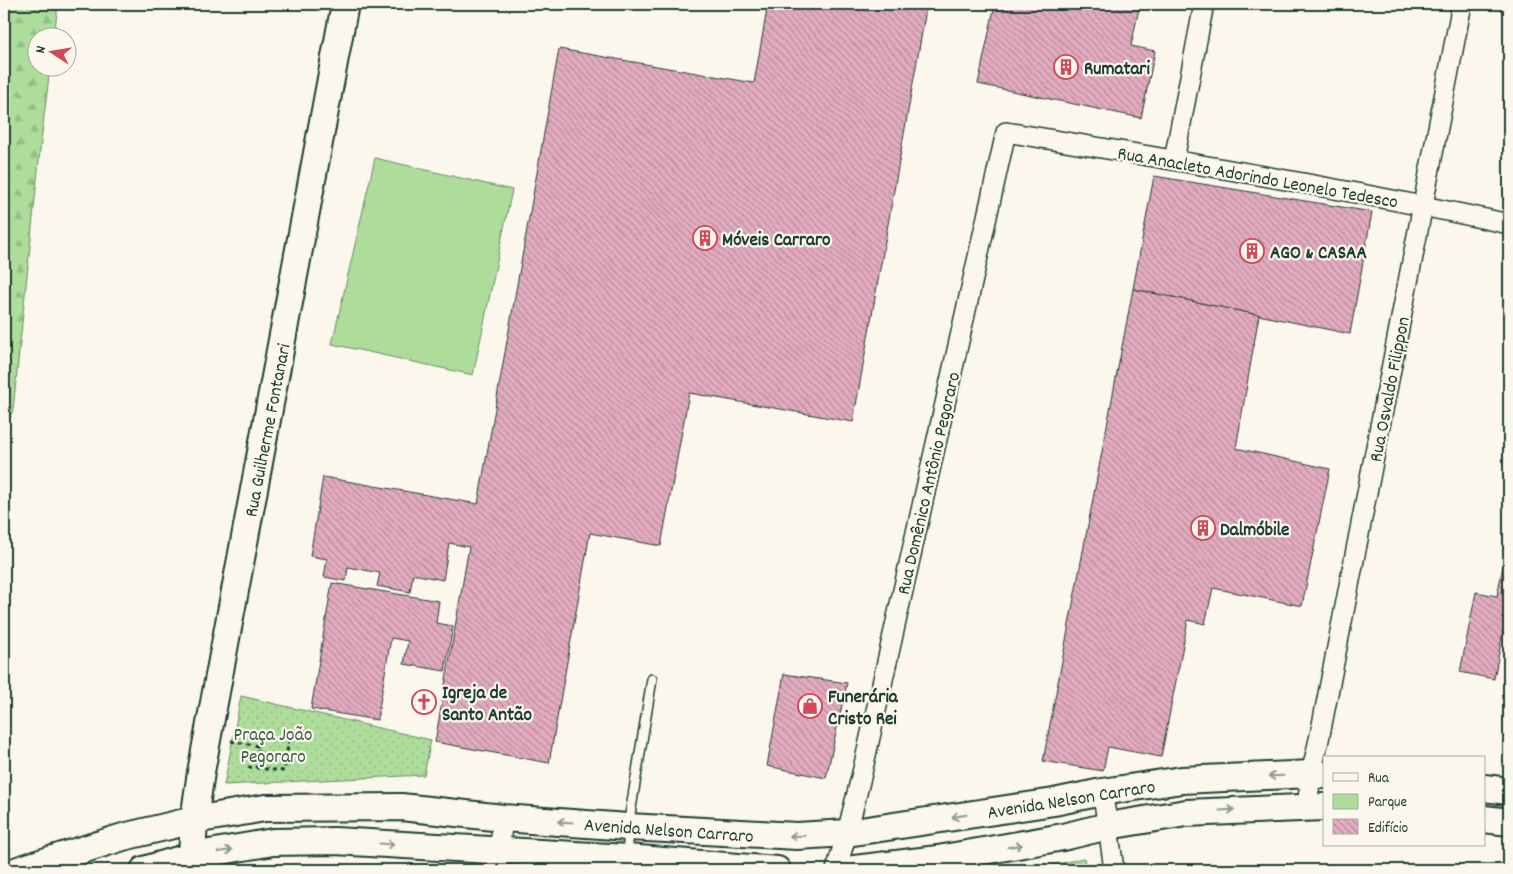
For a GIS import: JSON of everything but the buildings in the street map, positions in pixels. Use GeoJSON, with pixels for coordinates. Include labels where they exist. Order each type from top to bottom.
{"type":"FeatureCollection","features":[{"type":"Feature","properties":{"kind":"main road","name":"Rua Guilherme Fontanari"},"geometry":{"type":"LineString","coordinates":[[192,856],[194,820],[208,737],[345,4]]}},
{"type":"Feature","properties":{"kind":"main road","name":"Avenida Nelson Carraro"},"geometry":{"type":"LineString","coordinates":[[18,870],[123,837],[194,820],[265,808],[401,807],[504,818],[797,836],[847,833],[1054,802],[1102,792],[1182,780],[1318,774]]}},
{"type":"Feature","properties":{"kind":"main road"},"geometry":{"type":"LineString","coordinates":[[1182,780],[1186,813]]}},
{"type":"Feature","properties":{"kind":"main road"},"geometry":{"type":"LineString","coordinates":[[1486,788],[1509,791]]}},
{"type":"Feature","properties":{"kind":"main road"},"geometry":{"type":"LineString","coordinates":[[331,807],[335,840]]}},
{"type":"Feature","properties":{"kind":"main road","name":"Avenida Nelson Carraro"},"geometry":{"type":"LineString","coordinates":[[846,870],[947,858],[1063,837],[1108,826],[1186,813],[1315,807]]}},
{"type":"Feature","properties":{"kind":"main road"},"geometry":{"type":"LineString","coordinates":[[1486,819],[1509,822]]}},
{"type":"Feature","properties":{"kind":"main road","name":"Avenida Nelson Carraro"},"geometry":{"type":"LineString","coordinates":[[144,870],[192,856],[273,842],[335,840],[498,861],[627,858],[778,870]]}},
{"type":"Feature","properties":{"kind":"street"},"geometry":{"type":"LineString","coordinates":[[1174,160],[1204,4]]}},
{"type":"Feature","properties":{"kind":"street","name":"Rua Osvaldo Filippon"},"geometry":{"type":"LineString","coordinates":[[1315,807],[1322,725],[1462,4]]}},
{"type":"Feature","properties":{"kind":"street","name":"Rua Anacleto Adorindo Leonelo Tedesco"},"geometry":{"type":"LineString","coordinates":[[1006,132],[1174,160],[1424,206],[1509,224]]}},
{"type":"Feature","properties":{"kind":"street","name":"Rua Domênico Antônio Pegoraro"},"geometry":{"type":"LineString","coordinates":[[836,870],[864,764],[1006,132]]}},
{"type":"Feature","properties":{"kind":"street"},"geometry":{"type":"LineString","coordinates":[[1102,792],[1114,870]]}},
{"type":"Feature","properties":{"kind":"street"},"geometry":{"type":"LineString","coordinates":[[498,861],[504,818]]}},
{"type":"Feature","properties":{"kind":"lane"},"geometry":{"type":"LineString","coordinates":[[627,858],[628,827],[652,679]]}},
{"type":"Feature","properties":{"kind":"path"},"geometry":{"type":"LineString","coordinates":[[248,767],[284,771],[290,733]]}},
{"type":"Feature","properties":{"kind":"path"},"geometry":{"type":"LineString","coordinates":[[208,737],[259,746],[256,768]]}},
{"type":"Feature","properties":{"kind":"green space"},"geometry":{"type":"Polygon","coordinates":[[[4,4],[58,4],[55,28],[28,28],[28,78],[49,78],[13,410],[4,431],[4,4]]]}},
{"type":"Feature","properties":{"kind":"green space"},"geometry":{"type":"Polygon","coordinates":[[[375,158],[512,190],[473,375],[332,344],[375,158]]]}},
{"type":"Feature","properties":{"kind":"green space","name":"Praça João Pegoraro"},"geometry":{"type":"Polygon","coordinates":[[[241,696],[431,740],[424,775],[224,785],[241,696]]]}},
{"type":"Feature","properties":{"kind":"green space"},"geometry":{"type":"Polygon","coordinates":[[[1084,858],[1087,870],[1030,870],[1084,858]]]}},
{"type":"Feature","properties":{"kind":"place","name":"Rumatari"},"geometry":{"type":"Point","coordinates":[1066,67]}},
{"type":"Feature","properties":{"kind":"place","name":"Móveis Carraro"},"geometry":{"type":"Point","coordinates":[705,238]}},
{"type":"Feature","properties":{"kind":"place","name":"AGO & CASAA"},"geometry":{"type":"Point","coordinates":[1252,251]}},
{"type":"Feature","properties":{"kind":"place","name":"Dalmóbile"},"geometry":{"type":"Point","coordinates":[1203,528]}},
{"type":"Feature","properties":{"kind":"place","name":"Igreja de Santo Antão"},"geometry":{"type":"Point","coordinates":[424,702]}},
{"type":"Feature","properties":{"kind":"place","name":"Funerária Cristo Rei"},"geometry":{"type":"Point","coordinates":[810,706]}}]}
